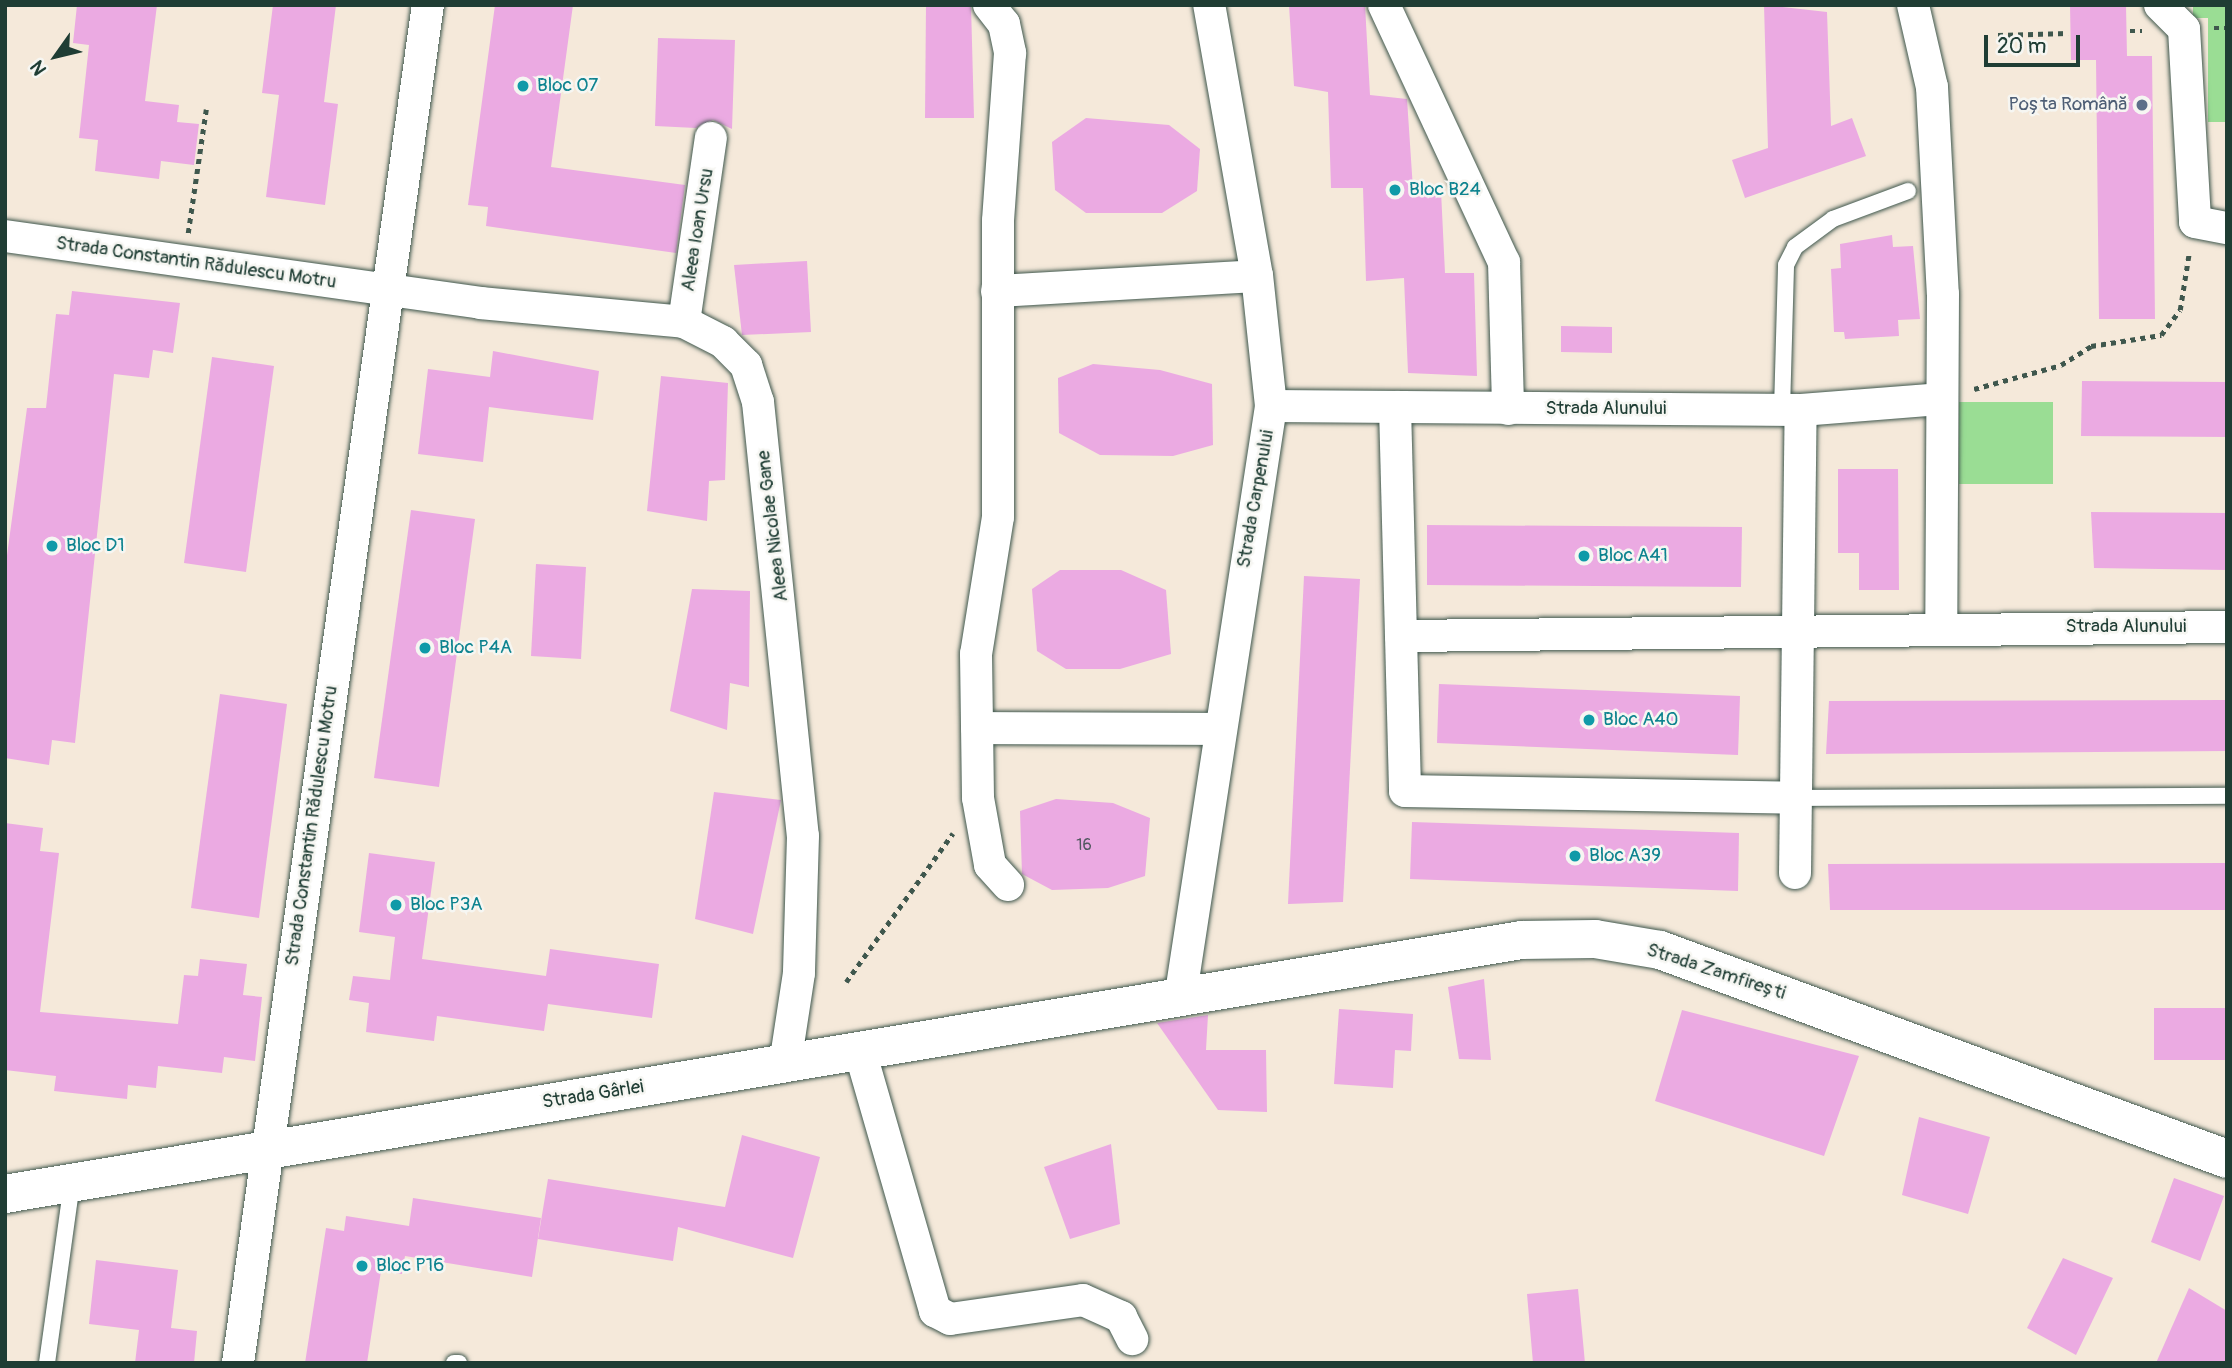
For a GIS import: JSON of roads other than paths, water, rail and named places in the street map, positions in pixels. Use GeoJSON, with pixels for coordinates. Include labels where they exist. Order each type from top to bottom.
{"type":"FeatureCollection","features":[{"type":"Feature","properties":{"kind":"street","name":"Strada Constantin Rădulescu Motru"},"geometry":{"type":"LineString","coordinates":[[237,1363],[428,5]]}},
{"type":"Feature","properties":{"kind":"street"},"geometry":{"type":"LineString","coordinates":[[989,5],[1004,24],[1010,53],[997,291],[998,517],[976,654],[978,798],[990,865],[1008,885]]}},
{"type":"Feature","properties":{"kind":"street","name":"Strada Carpenului"},"geometry":{"type":"LineString","coordinates":[[1181,993],[1217,729],[1271,407],[1257,276],[1209,5]]}},
{"type":"Feature","properties":{"kind":"street"},"geometry":{"type":"LineString","coordinates":[[1384,5],[1503,262],[1508,409]]}},
{"type":"Feature","properties":{"kind":"street"},"geometry":{"type":"LineString","coordinates":[[1913,5],[1933,87],[1943,294],[1940,399],[1941,626]]}},
{"type":"Feature","properties":{"kind":"street"},"geometry":{"type":"LineString","coordinates":[[2160,5],[2185,29],[2195,222],[2227,228]]}},
{"type":"Feature","properties":{"kind":"street","name":"Aleea Ioan Ursu"},"geometry":{"type":"LineString","coordinates":[[684,322],[712,138]]}},
{"type":"Feature","properties":{"kind":"street","name":"Strada Constantin Rădulescu Motru"},"geometry":{"type":"LineString","coordinates":[[5,236],[386,290]]}},
{"type":"Feature","properties":{"kind":"street"},"geometry":{"type":"LineString","coordinates":[[997,291],[1257,276]]}},
{"type":"Feature","properties":{"kind":"street","name":"Aleea Nicolae Gane"},"geometry":{"type":"LineString","coordinates":[[386,290],[684,322],[723,342],[746,365],[758,402],[803,836],[799,973],[785,1063]]}},
{"type":"Feature","properties":{"kind":"street","name":"Strada Alunului"},"geometry":{"type":"LineString","coordinates":[[1271,407],[1792,410],[1940,399]]}},
{"type":"Feature","properties":{"kind":"street"},"geometry":{"type":"LineString","coordinates":[[1395,407],[1405,790],[1795,798]]}},
{"type":"Feature","properties":{"kind":"street"},"geometry":{"type":"LineString","coordinates":[[1792,410],[1795,873]]}},
{"type":"Feature","properties":{"kind":"street","name":"Strada Alunului"},"geometry":{"type":"LineString","coordinates":[[1401,636],[1795,631],[1941,626],[2227,627]]}},
{"type":"Feature","properties":{"kind":"street"},"geometry":{"type":"LineString","coordinates":[[977,728],[1217,729]]}},
{"type":"Feature","properties":{"kind":"street","name":"Strada Zamfirești"},"geometry":{"type":"LineString","coordinates":[[1181,993],[1521,940],[1595,939],[1723,971],[2227,1159]]}},
{"type":"Feature","properties":{"kind":"street","name":"Strada Gârlei"},"geometry":{"type":"LineString","coordinates":[[5,1194],[266,1148],[860,1051],[1181,993]]}},
{"type":"Feature","properties":{"kind":"street"},"geometry":{"type":"LineString","coordinates":[[860,1051],[935,1311],[950,1318],[1083,1300],[1121,1317],[1132,1339]]}},
{"type":"Feature","properties":{"kind":"lane"},"geometry":{"type":"LineString","coordinates":[[1792,410],[1786,265],[1795,247],[1833,219],[1908,191]]}},
{"type":"Feature","properties":{"kind":"lane"},"geometry":{"type":"LineString","coordinates":[[1795,798],[2227,796]]}},
{"type":"Feature","properties":{"kind":"lane"},"geometry":{"type":"LineString","coordinates":[[47,1363],[72,1183]]}},
{"type":"Feature","properties":{"kind":"place","name":"Bloc O7"},"geometry":{"type":"Point","coordinates":[523,86]}},
{"type":"Feature","properties":{"kind":"place","name":"Poșta Română"},"geometry":{"type":"Point","coordinates":[2142,105]}},
{"type":"Feature","properties":{"kind":"place","name":"Bloc B24"},"geometry":{"type":"Point","coordinates":[1395,190]}},
{"type":"Feature","properties":{"kind":"place","name":"Bloc D1"},"geometry":{"type":"Point","coordinates":[52,546]}},
{"type":"Feature","properties":{"kind":"place","name":"Bloc A41"},"geometry":{"type":"Point","coordinates":[1584,556]}},
{"type":"Feature","properties":{"kind":"place","name":"Bloc P4A"},"geometry":{"type":"Point","coordinates":[425,648]}},
{"type":"Feature","properties":{"kind":"place","name":"Bloc A40"},"geometry":{"type":"Point","coordinates":[1589,720]}},
{"type":"Feature","properties":{"kind":"place","name":"Bloc A39"},"geometry":{"type":"Point","coordinates":[1575,856]}},
{"type":"Feature","properties":{"kind":"place","name":"Bloc P3A"},"geometry":{"type":"Point","coordinates":[396,905]}},
{"type":"Feature","properties":{"kind":"place","name":"Bloc P16"},"geometry":{"type":"Point","coordinates":[362,1266]}}]}
